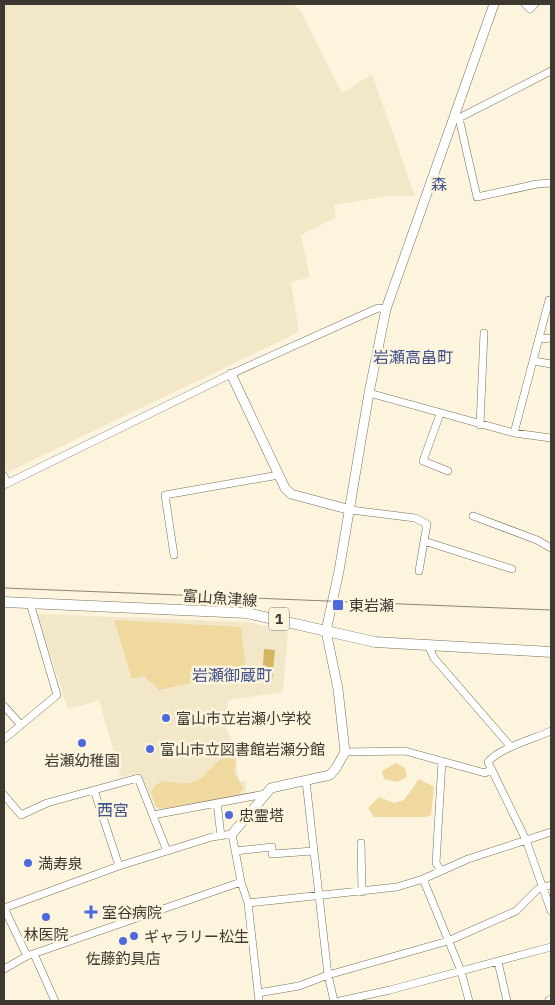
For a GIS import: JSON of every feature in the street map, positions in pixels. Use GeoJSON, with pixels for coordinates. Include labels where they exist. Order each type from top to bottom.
{"type":"FeatureCollection","features":[{"type":"Feature","properties":{"kind":"main road","name":"富山魚津線"},"geometry":{"type":"LineString","coordinates":[[4,602],[247,613],[375,642],[551,652]]}},
{"type":"Feature","properties":{"kind":"street"},"geometry":{"type":"LineString","coordinates":[[55,1001],[4,908],[119,866],[232,834],[265,794],[277,786],[330,775],[344,752],[338,689],[326,631],[350,510],[369,393],[386,309],[457,117],[494,4]]}},
{"type":"Feature","properties":{"kind":"street"},"geometry":{"type":"LineString","coordinates":[[525,4],[530,9],[535,4]]}},
{"type":"Feature","properties":{"kind":"street"},"geometry":{"type":"LineString","coordinates":[[457,117],[551,71]]}},
{"type":"Feature","properties":{"kind":"street"},"geometry":{"type":"LineString","coordinates":[[457,117],[477,197],[537,184],[551,183]]}},
{"type":"Feature","properties":{"kind":"street"},"geometry":{"type":"LineString","coordinates":[[514,433],[551,300]]}},
{"type":"Feature","properties":{"kind":"street"},"geometry":{"type":"LineString","coordinates":[[5,481],[231,374],[378,308],[386,309]]}},
{"type":"Feature","properties":{"kind":"street"},"geometry":{"type":"LineString","coordinates":[[480,425],[484,333]]}},
{"type":"Feature","properties":{"kind":"street"},"geometry":{"type":"LineString","coordinates":[[540,339],[551,338]]}},
{"type":"Feature","properties":{"kind":"street"},"geometry":{"type":"LineString","coordinates":[[534,361],[551,364]]}},
{"type":"Feature","properties":{"kind":"street"},"geometry":{"type":"LineString","coordinates":[[231,374],[279,475],[291,494],[350,510],[415,518],[427,524],[420,571]]}},
{"type":"Feature","properties":{"kind":"street"},"geometry":{"type":"LineString","coordinates":[[369,393],[480,425],[514,433],[551,438]]}},
{"type":"Feature","properties":{"kind":"street"},"geometry":{"type":"LineString","coordinates":[[440,414],[423,461],[448,471]]}},
{"type":"Feature","properties":{"kind":"street"},"geometry":{"type":"LineString","coordinates":[[174,555],[165,495],[279,475]]}},
{"type":"Feature","properties":{"kind":"street"},"geometry":{"type":"LineString","coordinates":[[472,516],[537,540],[551,548]]}},
{"type":"Feature","properties":{"kind":"street"},"geometry":{"type":"LineString","coordinates":[[424,541],[512,569]]}},
{"type":"Feature","properties":{"kind":"street"},"geometry":{"type":"LineString","coordinates":[[4,738],[57,695],[30,603]]}},
{"type":"Feature","properties":{"kind":"street"},"geometry":{"type":"LineString","coordinates":[[428,645],[434,658],[511,747]]}},
{"type":"Feature","properties":{"kind":"street"},"geometry":{"type":"LineString","coordinates":[[4,706],[21,725]]}},
{"type":"Feature","properties":{"kind":"street"},"geometry":{"type":"LineString","coordinates":[[551,731],[511,747],[492,757],[488,762],[490,770],[548,886],[551,911]]}},
{"type":"Feature","properties":{"kind":"street"},"geometry":{"type":"LineString","coordinates":[[344,752],[405,751],[485,773],[490,770]]}},
{"type":"Feature","properties":{"kind":"street"},"geometry":{"type":"LineString","coordinates":[[440,871],[436,863],[442,761]]}},
{"type":"Feature","properties":{"kind":"street"},"geometry":{"type":"LineString","coordinates":[[4,794],[21,815],[47,803],[138,778],[167,851]]}},
{"type":"Feature","properties":{"kind":"street"},"geometry":{"type":"LineString","coordinates":[[306,781],[318,896],[328,974],[334,1001]]}},
{"type":"Feature","properties":{"kind":"street"},"geometry":{"type":"LineString","coordinates":[[94,790],[119,866]]}},
{"type":"Feature","properties":{"kind":"street"},"geometry":{"type":"LineString","coordinates":[[152,815],[265,794]]}},
{"type":"Feature","properties":{"kind":"street"},"geometry":{"type":"LineString","coordinates":[[217,804],[221,836]]}},
{"type":"Feature","properties":{"kind":"street"},"geometry":{"type":"LineString","coordinates":[[248,902],[397,887],[551,832]]}},
{"type":"Feature","properties":{"kind":"street"},"geometry":{"type":"LineString","coordinates":[[232,834],[241,882],[248,902],[259,1001]]}},
{"type":"Feature","properties":{"kind":"street"},"geometry":{"type":"LineString","coordinates":[[361,843],[362,892]]}},
{"type":"Feature","properties":{"kind":"street"},"geometry":{"type":"LineString","coordinates":[[235,851],[272,847],[272,854],[313,851]]}},
{"type":"Feature","properties":{"kind":"street"},"geometry":{"type":"LineString","coordinates":[[423,879],[461,971],[469,1001]]}},
{"type":"Feature","properties":{"kind":"street"},"geometry":{"type":"LineString","coordinates":[[4,969],[30,955],[241,882]]}},
{"type":"Feature","properties":{"kind":"street"},"geometry":{"type":"LineString","coordinates":[[258,993],[299,986],[328,974],[448,941],[516,910],[538,888],[548,886]]}},
{"type":"Feature","properties":{"kind":"street"},"geometry":{"type":"LineString","coordinates":[[340,1001],[551,947]]}},
{"type":"Feature","properties":{"kind":"street"},"geometry":{"type":"LineString","coordinates":[[498,962],[507,1001]]}},
{"type":"Feature","properties":{"kind":"shaded area"},"geometry":{"type":"Polygon","coordinates":[[[4,4],[294,4],[302,13],[342,93],[372,74],[415,196],[388,196],[334,205],[336,217],[301,235],[310,277],[291,282],[299,332],[6,473],[4,467],[4,4]]]}},
{"type":"Feature","properties":{"kind":"shaded area","name":"富山市立岩瀬小学校"},"geometry":{"type":"Polygon","coordinates":[[[37,614],[247,622],[288,631],[283,692],[228,700],[226,728],[236,748],[238,781],[246,781],[246,794],[157,810],[139,773],[121,777],[99,700],[68,709],[37,614]]]}},
{"type":"Feature","properties":{"kind":"shaded area"},"geometry":{"type":"Polygon","coordinates":[[[114,620],[241,627],[246,671],[159,690],[144,676],[132,679],[114,620]]]}},
{"type":"Feature","properties":{"kind":"shaded area"},"geometry":{"type":"Polygon","coordinates":[[[264,649],[275,650],[272,680],[262,679],[264,649]]]}},
{"type":"Feature","properties":{"kind":"shaded area"},"geometry":{"type":"Polygon","coordinates":[[[230,752],[236,757],[234,772],[243,787],[237,798],[165,809],[156,807],[151,792],[159,783],[164,781],[184,784],[195,781],[206,774],[230,752]]]}},
{"type":"Feature","properties":{"kind":"shaded area"},"geometry":{"type":"Polygon","coordinates":[[[396,763],[405,768],[407,777],[397,782],[384,779],[382,771],[396,763]]]}},
{"type":"Feature","properties":{"kind":"shaded area"},"geometry":{"type":"Polygon","coordinates":[[[419,779],[434,787],[431,815],[425,817],[374,817],[368,808],[379,797],[394,803],[404,800],[419,779]]]}},
{"type":"Feature","properties":{"kind":"tram line"},"geometry":{"type":"LineString","coordinates":[[4,588],[551,610]]}},
{"type":"Feature","properties":{"kind":"place","name":"東岩瀬"},"geometry":{"type":"Point","coordinates":[338,605]}},
{"type":"Feature","properties":{"kind":"place","name":"富山市立岩瀬小学校"},"geometry":{"type":"Point","coordinates":[166,718]}},
{"type":"Feature","properties":{"kind":"place","name":"岩瀬幼稚園"},"geometry":{"type":"Point","coordinates":[82,743]}},
{"type":"Feature","properties":{"kind":"place","name":"富山市立図書館岩瀬分館"},"geometry":{"type":"Point","coordinates":[150,749]}},
{"type":"Feature","properties":{"kind":"place","name":"忠霊塔"},"geometry":{"type":"Point","coordinates":[229,815]}},
{"type":"Feature","properties":{"kind":"place","name":"満寿泉"},"geometry":{"type":"Point","coordinates":[28,863]}},
{"type":"Feature","properties":{"kind":"place","name":"室谷病院"},"geometry":{"type":"Point","coordinates":[91,912]}},
{"type":"Feature","properties":{"kind":"place","name":"林医院"},"geometry":{"type":"Point","coordinates":[46,917]}},
{"type":"Feature","properties":{"kind":"place","name":"ギャラリー松生"},"geometry":{"type":"Point","coordinates":[134,936]}},
{"type":"Feature","properties":{"kind":"place","name":"佐藤釣具店"},"geometry":{"type":"Point","coordinates":[123,941]}},
{"type":"Feature","properties":{"kind":"district","name":"森"},"geometry":{"type":"Point","coordinates":[439,184]}},
{"type":"Feature","properties":{"kind":"district","name":"岩瀬高畠町"},"geometry":{"type":"Point","coordinates":[413,357]}},
{"type":"Feature","properties":{"kind":"district","name":"岩瀬御蔵町"},"geometry":{"type":"Point","coordinates":[232,675]}},
{"type":"Feature","properties":{"kind":"district","name":"西宮"},"geometry":{"type":"Point","coordinates":[113,810]}}]}
